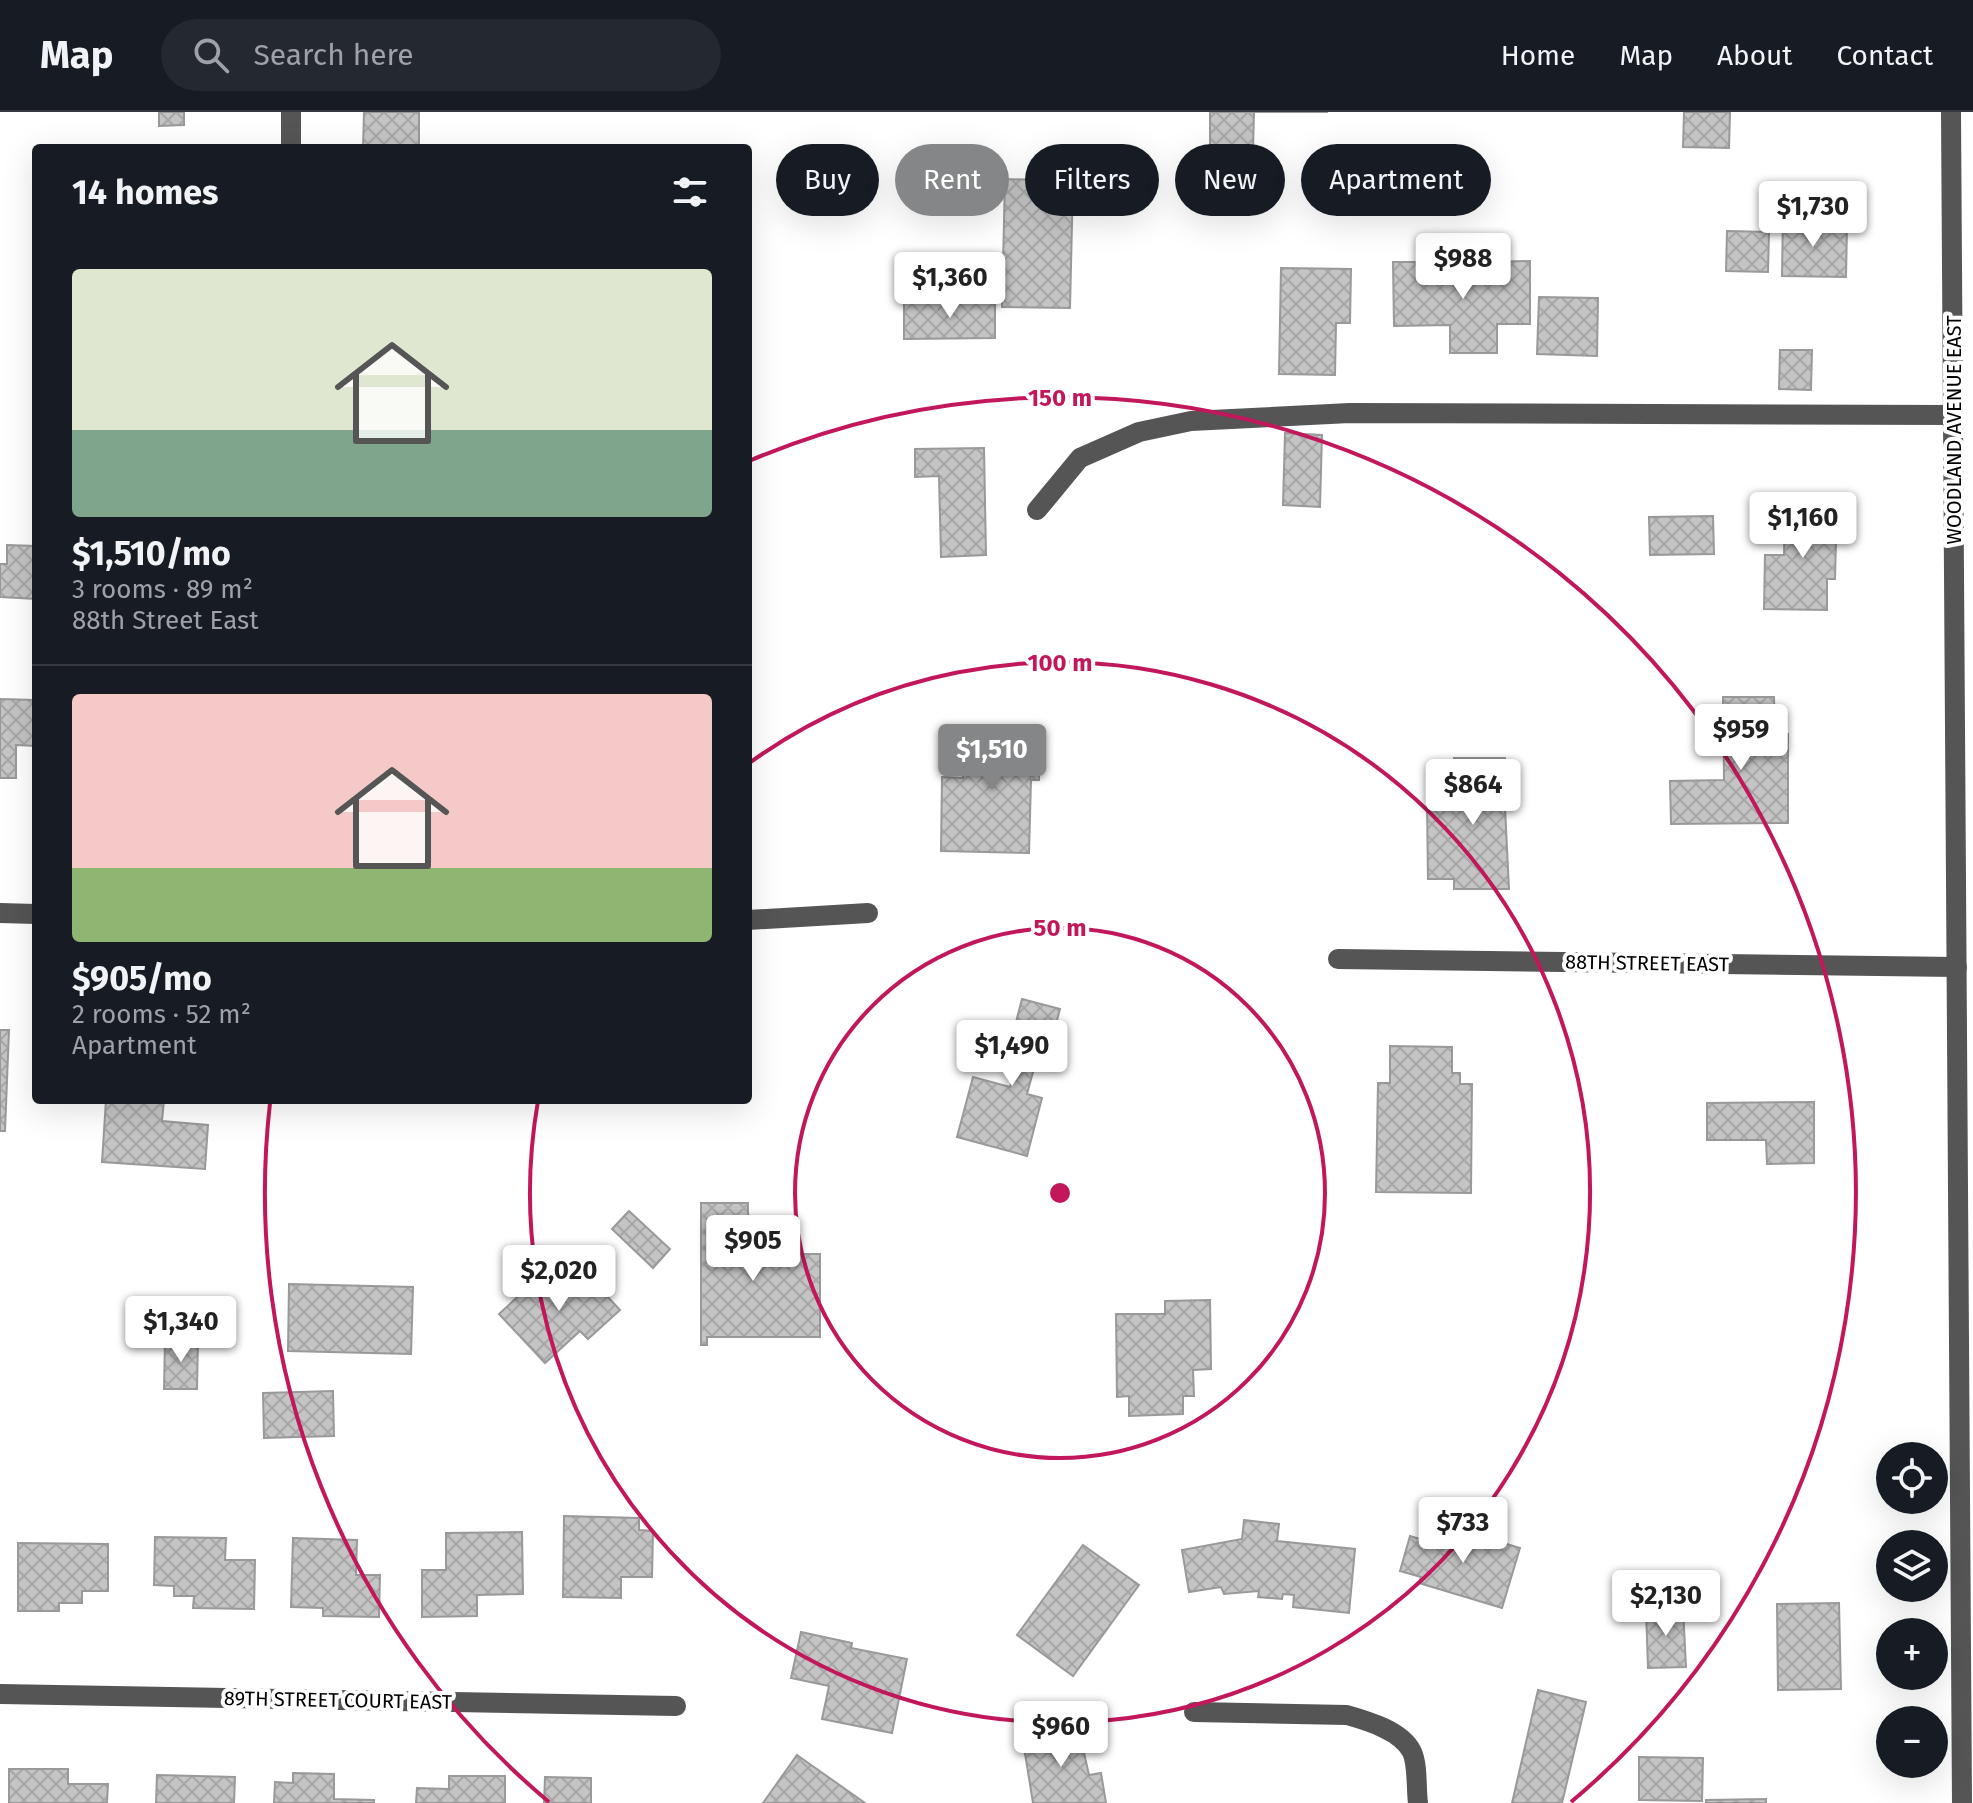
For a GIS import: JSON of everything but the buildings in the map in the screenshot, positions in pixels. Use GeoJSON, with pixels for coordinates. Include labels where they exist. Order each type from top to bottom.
{"type":"FeatureCollection","features":[{"type":"Feature","properties":{"kind":"street"},"geometry":{"type":"LineString","coordinates":[[291,112],[291,144]]}},
{"type":"Feature","properties":{"kind":"street","name":"WOODLAND AVENUE EAST"},"geometry":{"type":"LineString","coordinates":[[1951,112],[1962,1803]]}},
{"type":"Feature","properties":{"kind":"street"},"geometry":{"type":"LineString","coordinates":[[1037,510],[1080,458],[1139,432],[1191,421],[1350,413],[1954,415]]}},
{"type":"Feature","properties":{"kind":"street"},"geometry":{"type":"LineString","coordinates":[[0,913],[32,914]]}},
{"type":"Feature","properties":{"kind":"street"},"geometry":{"type":"LineString","coordinates":[[752,920],[868,913]]}},
{"type":"Feature","properties":{"kind":"street","name":"88TH STREET EAST"},"geometry":{"type":"LineString","coordinates":[[1338,959],[1957,967]]}},
{"type":"Feature","properties":{"kind":"street","name":"89TH STREET COURT EAST"},"geometry":{"type":"LineString","coordinates":[[0,1694],[676,1706]]}},
{"type":"Feature","properties":{"kind":"street"},"geometry":{"type":"LineString","coordinates":[[1194,1712],[1347,1715],[1366,1720],[1391,1732],[1412,1752],[1418,1803]]}}]}
